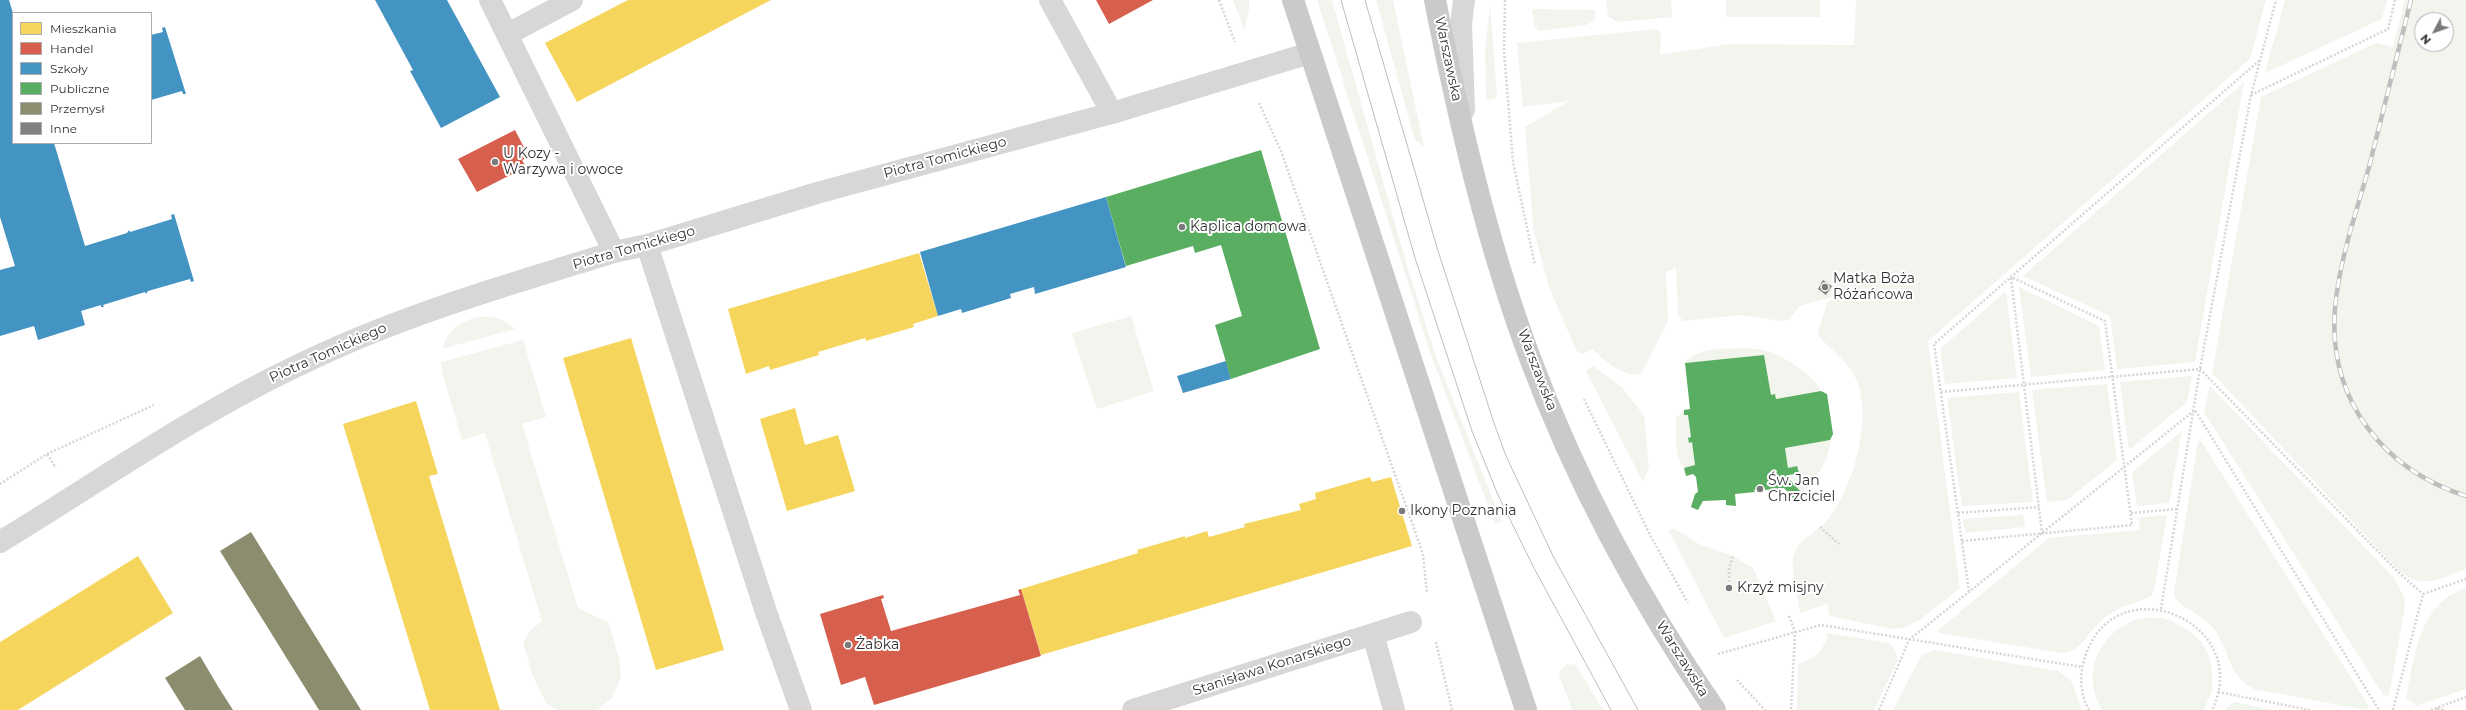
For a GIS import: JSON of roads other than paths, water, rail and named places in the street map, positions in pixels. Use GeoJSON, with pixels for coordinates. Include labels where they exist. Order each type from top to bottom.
{"type":"FeatureCollection","features":[{"type":"Feature","properties":{"kind":"main road"},"geometry":{"type":"LineString","coordinates":[[1292,0],[1526,710]]}},
{"type":"Feature","properties":{"kind":"main road","name":"Warszawska"},"geometry":{"type":"LineString","coordinates":[[1435,0],[1465,137],[1507,289],[1530,359],[1566,442],[1640,590],[1683,664],[1715,710]]}},
{"type":"Feature","properties":{"kind":"street"},"geometry":{"type":"LineString","coordinates":[[490,0],[614,252]]}},
{"type":"Feature","properties":{"kind":"street"},"geometry":{"type":"LineString","coordinates":[[508,34],[572,0]]}},
{"type":"Feature","properties":{"kind":"street"},"geometry":{"type":"LineString","coordinates":[[1050,0],[1112,113]]}},
{"type":"Feature","properties":{"kind":"street"},"geometry":{"type":"LineString","coordinates":[[1464,0],[1462,24],[1465,137]]}},
{"type":"Feature","properties":{"kind":"street","name":"Piotra Tomickiego"},"geometry":{"type":"LineString","coordinates":[[0,542],[75,497],[136,456],[227,401],[301,363],[410,317],[614,252],[647,245],[817,193],[1112,113],[1310,53]]}},
{"type":"Feature","properties":{"kind":"street"},"geometry":{"type":"LineString","coordinates":[[647,245],[766,612],[801,710]]}},
{"type":"Feature","properties":{"kind":"street","name":"Stanisława Konarskiego"},"geometry":{"type":"LineString","coordinates":[[1133,710],[1412,622]]}},
{"type":"Feature","properties":{"kind":"street"},"geometry":{"type":"LineString","coordinates":[[1373,634],[1394,710]]}},
{"type":"Feature","properties":{"kind":"tram line"},"geometry":{"type":"LineString","coordinates":[[1341,0],[1415,258],[1472,431],[1498,495],[1534,568],[1611,710]]}},
{"type":"Feature","properties":{"kind":"tram line"},"geometry":{"type":"LineString","coordinates":[[1365,0],[1438,251],[1506,456],[1554,558],[1638,710]]}},
{"type":"Feature","properties":{"kind":"railway"},"geometry":{"type":"LineString","coordinates":[[2411,0],[2369,167],[2344,255],[2335,309],[2335,342],[2341,372],[2351,401],[2366,426],[2386,449],[2409,468],[2436,484],[2466,496]]}},
{"type":"Feature","properties":{"kind":"place","name":"U Kozy - Warzywa i owoce"},"geometry":{"type":"Point","coordinates":[495,162]}},
{"type":"Feature","properties":{"kind":"place","name":"Kaplica domowa"},"geometry":{"type":"Point","coordinates":[1182,227]}},
{"type":"Feature","properties":{"kind":"place","name":"Matka Boża Różańcowa"},"geometry":{"type":"Point","coordinates":[1825,287]}},
{"type":"Feature","properties":{"kind":"place","name":"Św. Jan Chrzciciel"},"geometry":{"type":"Point","coordinates":[1760,489]}},
{"type":"Feature","properties":{"kind":"place","name":"Ikony Poznania"},"geometry":{"type":"Point","coordinates":[1402,511]}},
{"type":"Feature","properties":{"kind":"place","name":"Krzyż misjny"},"geometry":{"type":"Point","coordinates":[1729,588]}},
{"type":"Feature","properties":{"kind":"place","name":"Żabka"},"geometry":{"type":"Point","coordinates":[848,645]}}]}
